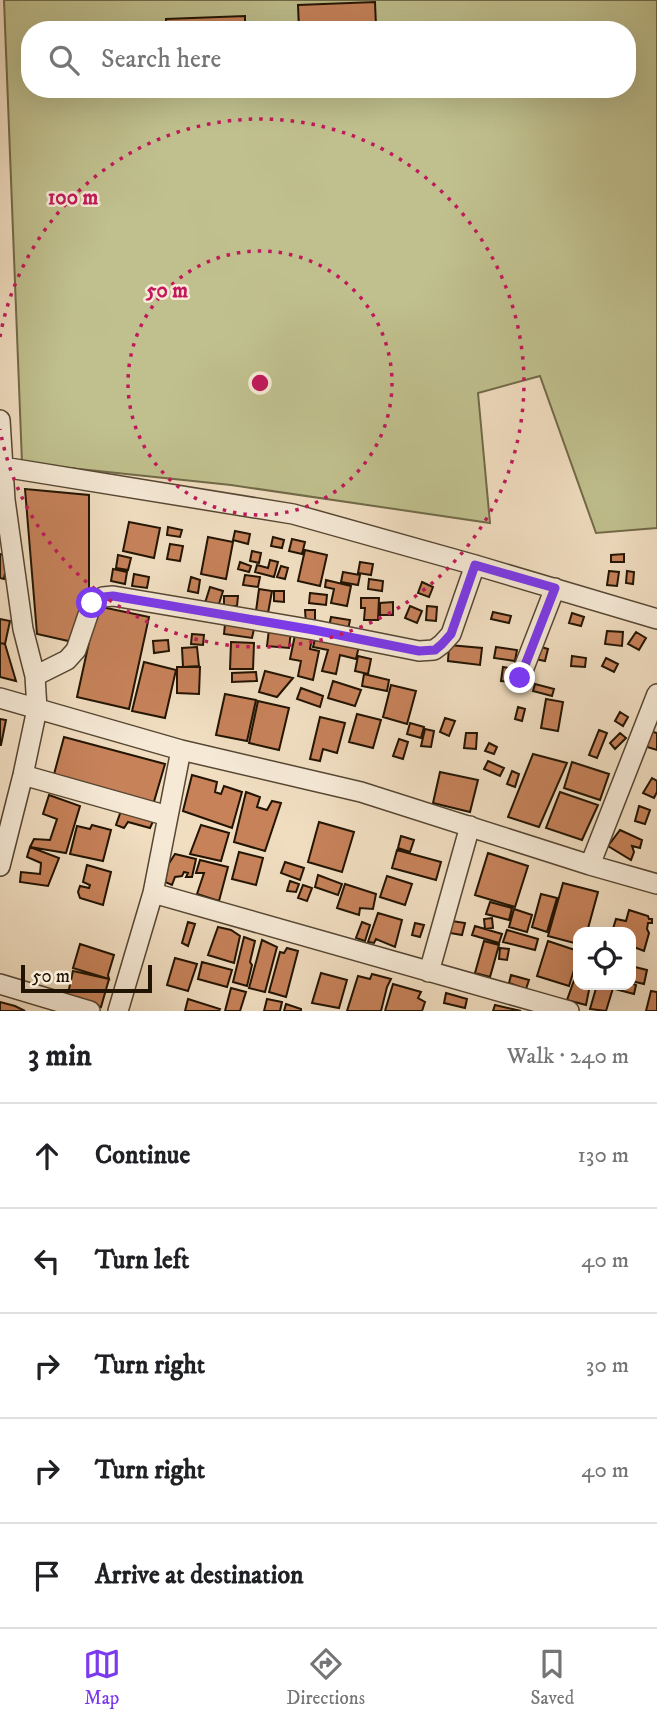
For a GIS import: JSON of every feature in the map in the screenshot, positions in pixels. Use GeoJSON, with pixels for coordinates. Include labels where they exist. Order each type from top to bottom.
{"type":"FeatureCollection","features":[{"type":"Feature","properties":{"kind":"street"},"geometry":{"type":"LineString","coordinates":[[0,420],[3,500],[23,629],[35,677],[37,709],[0,866]]}},
{"type":"Feature","properties":{"kind":"street"},"geometry":{"type":"LineString","coordinates":[[3,467],[293,514],[657,619]]}},
{"type":"Feature","properties":{"kind":"street"},"geometry":{"type":"LineString","coordinates":[[35,677],[66,660],[76,650],[92,603],[103,597],[113,596],[419,651],[435,650],[451,634],[475,565]]}},
{"type":"Feature","properties":{"kind":"street"},"geometry":{"type":"LineString","coordinates":[[520,678],[555,588]]}},
{"type":"Feature","properties":{"kind":"street"},"geometry":{"type":"LineString","coordinates":[[590,865],[657,694]]}},
{"type":"Feature","properties":{"kind":"street"},"geometry":{"type":"LineString","coordinates":[[0,698],[181,750],[361,792],[657,884]]}},
{"type":"Feature","properties":{"kind":"street"},"geometry":{"type":"LineString","coordinates":[[118,1011],[153,893],[181,750]]}},
{"type":"Feature","properties":{"kind":"street"},"geometry":{"type":"LineString","coordinates":[[23,775],[168,816]]}},
{"type":"Feature","properties":{"kind":"street"},"geometry":{"type":"LineString","coordinates":[[429,972],[470,826]]}},
{"type":"Feature","properties":{"kind":"street"},"geometry":{"type":"LineString","coordinates":[[153,893],[569,1011]]}},
{"type":"Feature","properties":{"kind":"street"},"geometry":{"type":"LineString","coordinates":[[0,984],[90,1011]]}},
{"type":"Feature","properties":{"kind":"green space"},"geometry":{"type":"Polygon","coordinates":[[[4,0],[657,0],[657,528],[596,533],[540,376],[478,393],[490,523],[231,485],[22,463],[4,0]]]}},
{"type":"Feature","properties":{"kind":"building"},"geometry":{"type":"Polygon","coordinates":[[[375,2],[376,21],[299,21],[298,5],[375,2]]]}},
{"type":"Feature","properties":{"kind":"building"},"geometry":{"type":"Polygon","coordinates":[[[245,16],[245,21],[166,19],[245,16]]]}},
{"type":"Feature","properties":{"kind":"building"},"geometry":{"type":"Polygon","coordinates":[[[25,489],[89,495],[89,602],[73,642],[37,634],[25,489]]]}},
{"type":"Feature","properties":{"kind":"building"},"geometry":{"type":"Polygon","coordinates":[[[129,522],[160,528],[154,558],[123,551],[129,522]]]}},
{"type":"Feature","properties":{"kind":"building"},"geometry":{"type":"Polygon","coordinates":[[[168,527],[182,530],[180,537],[167,535],[168,527]]]}},
{"type":"Feature","properties":{"kind":"building"},"geometry":{"type":"Polygon","coordinates":[[[235,531],[250,534],[248,544],[233,540],[235,531]]]}},
{"type":"Feature","properties":{"kind":"building"},"geometry":{"type":"Polygon","coordinates":[[[208,537],[233,542],[226,579],[201,574],[208,537]]]}},
{"type":"Feature","properties":{"kind":"building"},"geometry":{"type":"Polygon","coordinates":[[[273,537],[284,540],[282,548],[271,546],[273,537]]]}},
{"type":"Feature","properties":{"kind":"building"},"geometry":{"type":"Polygon","coordinates":[[[292,539],[305,542],[302,554],[289,551],[292,539]]]}},
{"type":"Feature","properties":{"kind":"building"},"geometry":{"type":"Polygon","coordinates":[[[170,544],[183,546],[180,561],[167,559],[170,544]]]}},
{"type":"Feature","properties":{"kind":"building"},"geometry":{"type":"Polygon","coordinates":[[[305,550],[327,555],[320,586],[298,581],[305,550]]]}},
{"type":"Feature","properties":{"kind":"building"},"geometry":{"type":"Polygon","coordinates":[[[252,551],[261,553],[259,563],[250,561],[252,551]]]}},
{"type":"Feature","properties":{"kind":"building"},"geometry":{"type":"Polygon","coordinates":[[[0,554],[8,556],[4,579],[0,578],[0,554]]]}},
{"type":"Feature","properties":{"kind":"building"},"geometry":{"type":"Polygon","coordinates":[[[624,554],[624,562],[611,562],[611,555],[624,554]]]}},
{"type":"Feature","properties":{"kind":"building"},"geometry":{"type":"Polygon","coordinates":[[[118,555],[131,558],[128,570],[116,568],[118,555]]]}},
{"type":"Feature","properties":{"kind":"building"},"geometry":{"type":"Polygon","coordinates":[[[270,560],[278,562],[274,577],[255,572],[257,565],[268,568],[270,560]]]}},
{"type":"Feature","properties":{"kind":"building"},"geometry":{"type":"Polygon","coordinates":[[[240,562],[251,566],[249,572],[238,569],[240,562]]]}},
{"type":"Feature","properties":{"kind":"building"},"geometry":{"type":"Polygon","coordinates":[[[360,562],[373,564],[371,575],[358,573],[360,562]]]}},
{"type":"Feature","properties":{"kind":"building"},"geometry":{"type":"Polygon","coordinates":[[[281,566],[288,568],[285,579],[277,577],[281,566]]]}},
{"type":"Feature","properties":{"kind":"building"},"geometry":{"type":"Polygon","coordinates":[[[113,569],[127,572],[125,584],[111,581],[113,569]]]}},
{"type":"Feature","properties":{"kind":"building"},"geometry":{"type":"Polygon","coordinates":[[[609,571],[619,572],[617,586],[607,585],[609,571]]]}},
{"type":"Feature","properties":{"kind":"building"},"geometry":{"type":"Polygon","coordinates":[[[627,571],[634,572],[633,584],[626,583],[627,571]]]}},
{"type":"Feature","properties":{"kind":"building"},"geometry":{"type":"Polygon","coordinates":[[[343,572],[360,575],[358,585],[341,582],[343,572]]]}},
{"type":"Feature","properties":{"kind":"building"},"geometry":{"type":"Polygon","coordinates":[[[134,574],[149,577],[147,588],[132,586],[134,574]]]}},
{"type":"Feature","properties":{"kind":"building"},"geometry":{"type":"Polygon","coordinates":[[[245,575],[260,577],[258,587],[243,585],[245,575]]]}},
{"type":"Feature","properties":{"kind":"building"},"geometry":{"type":"Polygon","coordinates":[[[191,577],[200,580],[198,593],[188,591],[191,577]]]}},
{"type":"Feature","properties":{"kind":"building"},"geometry":{"type":"Polygon","coordinates":[[[369,579],[383,581],[382,591],[368,589],[369,579]]]}},
{"type":"Feature","properties":{"kind":"building"},"geometry":{"type":"Polygon","coordinates":[[[326,580],[351,586],[347,606],[331,603],[334,589],[325,587],[326,580]]]}},
{"type":"Feature","properties":{"kind":"building"},"geometry":{"type":"Polygon","coordinates":[[[422,582],[433,587],[429,597],[418,593],[422,582]]]}},
{"type":"Feature","properties":{"kind":"building"},"geometry":{"type":"Polygon","coordinates":[[[210,587],[223,591],[218,607],[205,603],[210,587]]]}},
{"type":"Feature","properties":{"kind":"building"},"geometry":{"type":"Polygon","coordinates":[[[259,589],[272,591],[268,613],[256,611],[259,589]]]}},
{"type":"Feature","properties":{"kind":"building"},"geometry":{"type":"Polygon","coordinates":[[[274,591],[284,591],[284,602],[274,601],[274,591]]]}},
{"type":"Feature","properties":{"kind":"building"},"geometry":{"type":"Polygon","coordinates":[[[310,593],[327,595],[326,605],[309,603],[310,593]]]}},
{"type":"Feature","properties":{"kind":"building"},"geometry":{"type":"Polygon","coordinates":[[[224,596],[238,596],[237,606],[224,606],[224,596]]]}},
{"type":"Feature","properties":{"kind":"building"},"geometry":{"type":"Polygon","coordinates":[[[361,598],[379,598],[378,620],[364,620],[365,608],[361,608],[361,598]]]}},
{"type":"Feature","properties":{"kind":"building"},"geometry":{"type":"Polygon","coordinates":[[[393,602],[393,615],[380,615],[380,603],[393,602]]]}},
{"type":"Feature","properties":{"kind":"building"},"geometry":{"type":"Polygon","coordinates":[[[97,606],[149,617],[129,709],[77,697],[97,606]]]}},
{"type":"Feature","properties":{"kind":"building"},"geometry":{"type":"Polygon","coordinates":[[[410,606],[422,611],[417,623],[405,618],[410,606]]]}},
{"type":"Feature","properties":{"kind":"building"},"geometry":{"type":"Polygon","coordinates":[[[427,606],[437,607],[436,621],[426,620],[427,606]]]}},
{"type":"Feature","properties":{"kind":"building"},"geometry":{"type":"Polygon","coordinates":[[[305,610],[315,610],[315,624],[306,624],[305,610]]]}},
{"type":"Feature","properties":{"kind":"building"},"geometry":{"type":"Polygon","coordinates":[[[493,612],[511,616],[509,623],[491,619],[493,612]]]}},
{"type":"Feature","properties":{"kind":"building"},"geometry":{"type":"Polygon","coordinates":[[[572,613],[584,617],[581,626],[569,623],[572,613]]]}},
{"type":"Feature","properties":{"kind":"building"},"geometry":{"type":"Polygon","coordinates":[[[331,617],[350,620],[348,630],[329,627],[331,617]]]}},
{"type":"Feature","properties":{"kind":"building"},"geometry":{"type":"Polygon","coordinates":[[[0,619],[10,621],[5,644],[0,643],[0,619]]]}},
{"type":"Feature","properties":{"kind":"building"},"geometry":{"type":"Polygon","coordinates":[[[225,624],[254,629],[252,638],[224,634],[225,624]]]}},
{"type":"Feature","properties":{"kind":"building"},"geometry":{"type":"Polygon","coordinates":[[[269,629],[291,631],[289,648],[267,646],[269,629]]]}},
{"type":"Feature","properties":{"kind":"building"},"geometry":{"type":"Polygon","coordinates":[[[607,631],[623,632],[622,646],[605,644],[607,631]]]}},
{"type":"Feature","properties":{"kind":"building"},"geometry":{"type":"Polygon","coordinates":[[[636,632],[646,638],[639,650],[628,644],[636,632]]]}},
{"type":"Feature","properties":{"kind":"building"},"geometry":{"type":"Polygon","coordinates":[[[192,634],[204,635],[203,645],[191,644],[192,634]]]}},
{"type":"Feature","properties":{"kind":"building"},"geometry":{"type":"Polygon","coordinates":[[[295,635],[312,638],[310,649],[319,651],[313,680],[298,676],[301,661],[290,659],[295,635]]]}},
{"type":"Feature","properties":{"kind":"building"},"geometry":{"type":"Polygon","coordinates":[[[316,635],[359,646],[356,659],[340,655],[336,674],[322,671],[328,650],[313,647],[316,635]]]}},
{"type":"Feature","properties":{"kind":"building"},"geometry":{"type":"Polygon","coordinates":[[[168,640],[169,651],[154,653],[153,641],[168,640]]]}},
{"type":"Feature","properties":{"kind":"building"},"geometry":{"type":"Polygon","coordinates":[[[231,642],[254,643],[253,669],[230,669],[231,642]]]}},
{"type":"Feature","properties":{"kind":"building"},"geometry":{"type":"Polygon","coordinates":[[[0,643],[5,644],[16,681],[0,677],[0,643]]]}},
{"type":"Feature","properties":{"kind":"building"},"geometry":{"type":"Polygon","coordinates":[[[449,645],[482,648],[480,665],[448,661],[449,645]]]}},
{"type":"Feature","properties":{"kind":"building"},"geometry":{"type":"Polygon","coordinates":[[[538,646],[548,649],[545,661],[535,659],[538,646]]]}},
{"type":"Feature","properties":{"kind":"building"},"geometry":{"type":"Polygon","coordinates":[[[197,647],[199,666],[183,667],[182,648],[197,647]]]}},
{"type":"Feature","properties":{"kind":"building"},"geometry":{"type":"Polygon","coordinates":[[[496,647],[517,650],[515,661],[494,658],[496,647]]]}},
{"type":"Feature","properties":{"kind":"building"},"geometry":{"type":"Polygon","coordinates":[[[358,656],[371,659],[368,674],[355,671],[358,656]]]}},
{"type":"Feature","properties":{"kind":"building"},"geometry":{"type":"Polygon","coordinates":[[[572,656],[586,658],[585,667],[571,666],[572,656]]]}},
{"type":"Feature","properties":{"kind":"building"},"geometry":{"type":"Polygon","coordinates":[[[606,658],[618,664],[614,672],[602,666],[606,658]]]}},
{"type":"Feature","properties":{"kind":"building"},"geometry":{"type":"Polygon","coordinates":[[[144,662],[176,670],[165,718],[132,711],[144,662]]]}},
{"type":"Feature","properties":{"kind":"building"},"geometry":{"type":"Polygon","coordinates":[[[177,667],[200,667],[199,694],[177,693],[177,667]]]}},
{"type":"Feature","properties":{"kind":"building"},"geometry":{"type":"Polygon","coordinates":[[[503,667],[515,669],[513,682],[501,681],[503,667]]]}},
{"type":"Feature","properties":{"kind":"building"},"geometry":{"type":"Polygon","coordinates":[[[265,671],[293,678],[277,697],[259,692],[265,671]]]}},
{"type":"Feature","properties":{"kind":"building"},"geometry":{"type":"Polygon","coordinates":[[[256,672],[257,681],[232,682],[232,673],[256,672]]]}},
{"type":"Feature","properties":{"kind":"building"},"geometry":{"type":"Polygon","coordinates":[[[364,674],[389,680],[387,691],[362,686],[364,674]]]}},
{"type":"Feature","properties":{"kind":"building"},"geometry":{"type":"Polygon","coordinates":[[[333,681],[361,690],[355,706],[328,698],[333,681]]]}},
{"type":"Feature","properties":{"kind":"building"},"geometry":{"type":"Polygon","coordinates":[[[535,684],[554,689],[552,696],[533,691],[535,684]]]}},
{"type":"Feature","properties":{"kind":"building"},"geometry":{"type":"Polygon","coordinates":[[[391,685],[416,691],[407,724],[383,717],[391,685]]]}},
{"type":"Feature","properties":{"kind":"building"},"geometry":{"type":"Polygon","coordinates":[[[301,688],[323,696],[320,707],[297,699],[301,688]]]}},
{"type":"Feature","properties":{"kind":"building"},"geometry":{"type":"Polygon","coordinates":[[[225,694],[256,700],[247,741],[216,735],[225,694]]]}},
{"type":"Feature","properties":{"kind":"building"},"geometry":{"type":"Polygon","coordinates":[[[546,699],[563,702],[558,731],[541,728],[546,699]]]}},
{"type":"Feature","properties":{"kind":"building"},"geometry":{"type":"Polygon","coordinates":[[[258,701],[289,708],[279,750],[249,743],[258,701]]]}},
{"type":"Feature","properties":{"kind":"building"},"geometry":{"type":"Polygon","coordinates":[[[518,707],[525,709],[522,721],[515,719],[518,707]]]}},
{"type":"Feature","properties":{"kind":"building"},"geometry":{"type":"Polygon","coordinates":[[[620,712],[628,717],[623,726],[615,721],[620,712]]]}},
{"type":"Feature","properties":{"kind":"building"},"geometry":{"type":"Polygon","coordinates":[[[357,714],[381,720],[373,748],[349,742],[357,714]]]}},
{"type":"Feature","properties":{"kind":"building"},"geometry":{"type":"Polygon","coordinates":[[[320,717],[345,723],[337,753],[323,749],[320,761],[310,759],[320,717]]]}},
{"type":"Feature","properties":{"kind":"building"},"geometry":{"type":"Polygon","coordinates":[[[445,718],[455,721],[449,736],[440,732],[445,718]]]}},
{"type":"Feature","properties":{"kind":"building"},"geometry":{"type":"Polygon","coordinates":[[[0,719],[6,720],[1,745],[0,745],[0,719]]]}},
{"type":"Feature","properties":{"kind":"building"},"geometry":{"type":"Polygon","coordinates":[[[410,723],[424,727],[421,738],[407,734],[410,723]]]}},
{"type":"Feature","properties":{"kind":"building"},"geometry":{"type":"Polygon","coordinates":[[[425,729],[434,731],[431,747],[421,746],[425,729]]]}},
{"type":"Feature","properties":{"kind":"building"},"geometry":{"type":"Polygon","coordinates":[[[599,730],[607,733],[597,758],[589,755],[599,730]]]}},
{"type":"Feature","properties":{"kind":"building"},"geometry":{"type":"Polygon","coordinates":[[[646,730],[657,733],[657,750],[641,745],[646,730]]]}},
{"type":"Feature","properties":{"kind":"building"},"geometry":{"type":"Polygon","coordinates":[[[466,733],[477,733],[476,749],[464,748],[466,733]]]}},
{"type":"Feature","properties":{"kind":"building"},"geometry":{"type":"Polygon","coordinates":[[[620,733],[626,738],[615,749],[610,743],[620,733]]]}},
{"type":"Feature","properties":{"kind":"building"},"geometry":{"type":"Polygon","coordinates":[[[64,737],[165,764],[153,805],[53,778],[64,737]]]}},
{"type":"Feature","properties":{"kind":"building"},"geometry":{"type":"Polygon","coordinates":[[[399,739],[408,742],[403,759],[393,756],[399,739]]]}},
{"type":"Feature","properties":{"kind":"building"},"geometry":{"type":"Polygon","coordinates":[[[489,743],[497,747],[494,754],[485,751],[489,743]]]}},
{"type":"Feature","properties":{"kind":"building"},"geometry":{"type":"Polygon","coordinates":[[[533,754],[567,763],[539,827],[508,817],[533,754]]]}},
{"type":"Feature","properties":{"kind":"building"},"geometry":{"type":"Polygon","coordinates":[[[488,761],[504,768],[500,776],[484,769],[488,761]]]}},
{"type":"Feature","properties":{"kind":"building"},"geometry":{"type":"Polygon","coordinates":[[[572,762],[609,774],[600,800],[564,788],[572,762]]]}},
{"type":"Feature","properties":{"kind":"building"},"geometry":{"type":"Polygon","coordinates":[[[512,771],[519,774],[515,787],[507,784],[512,771]]]}},
{"type":"Feature","properties":{"kind":"building"},"geometry":{"type":"Polygon","coordinates":[[[440,772],[478,780],[470,812],[433,803],[440,772]]]}},
{"type":"Feature","properties":{"kind":"building"},"geometry":{"type":"Polygon","coordinates":[[[192,775],[217,782],[215,792],[221,794],[224,786],[242,792],[232,828],[183,811],[192,775]]]}},
{"type":"Feature","properties":{"kind":"building"},"geometry":{"type":"Polygon","coordinates":[[[652,778],[657,781],[654,798],[643,793],[652,778]]]}},
{"type":"Feature","properties":{"kind":"building"},"geometry":{"type":"Polygon","coordinates":[[[246,792],[260,797],[257,807],[267,810],[272,801],[281,803],[265,851],[234,842],[246,792]]]}},
{"type":"Feature","properties":{"kind":"building"},"geometry":{"type":"Polygon","coordinates":[[[560,792],[598,805],[582,840],[546,828],[560,792]]]}},
{"type":"Feature","properties":{"kind":"building"},"geometry":{"type":"Polygon","coordinates":[[[49,795],[80,806],[66,853],[30,847],[34,839],[50,840],[57,819],[43,814],[49,795]]]}},
{"type":"Feature","properties":{"kind":"building"},"geometry":{"type":"Polygon","coordinates":[[[639,806],[650,810],[645,824],[635,821],[639,806]]]}},
{"type":"Feature","properties":{"kind":"building"},"geometry":{"type":"Polygon","coordinates":[[[122,808],[155,817],[150,828],[128,822],[124,828],[116,825],[122,808]]]}},
{"type":"Feature","properties":{"kind":"building"},"geometry":{"type":"Polygon","coordinates":[[[319,822],[354,832],[342,872],[308,862],[319,822]]]}},
{"type":"Feature","properties":{"kind":"building"},"geometry":{"type":"Polygon","coordinates":[[[92,825],[111,830],[103,861],[70,854],[77,826],[90,829],[92,825]]]}},
{"type":"Feature","properties":{"kind":"building"},"geometry":{"type":"Polygon","coordinates":[[[201,825],[229,833],[221,861],[190,854],[201,825]]]}},
{"type":"Feature","properties":{"kind":"building"},"geometry":{"type":"Polygon","coordinates":[[[620,830],[642,840],[640,848],[632,846],[634,852],[631,860],[608,846],[620,830]]]}},
{"type":"Feature","properties":{"kind":"building"},"geometry":{"type":"Polygon","coordinates":[[[401,836],[414,840],[410,852],[398,848],[401,836]]]}},
{"type":"Feature","properties":{"kind":"building"},"geometry":{"type":"Polygon","coordinates":[[[30,847],[59,858],[48,886],[20,882],[21,872],[40,874],[41,863],[27,857],[30,847]]]}},
{"type":"Feature","properties":{"kind":"building"},"geometry":{"type":"Polygon","coordinates":[[[397,850],[441,862],[436,880],[392,868],[397,850]]]}},
{"type":"Feature","properties":{"kind":"building"},"geometry":{"type":"Polygon","coordinates":[[[239,852],[263,858],[256,885],[232,879],[239,852]]]}},
{"type":"Feature","properties":{"kind":"building"},"geometry":{"type":"Polygon","coordinates":[[[488,853],[528,866],[515,907],[475,895],[488,853]]]}},
{"type":"Feature","properties":{"kind":"building"},"geometry":{"type":"Polygon","coordinates":[[[175,854],[196,859],[192,877],[186,877],[188,873],[184,872],[182,876],[175,877],[172,885],[165,882],[168,865],[175,854]]]}},
{"type":"Feature","properties":{"kind":"building"},"geometry":{"type":"Polygon","coordinates":[[[200,860],[228,867],[219,901],[197,894],[204,873],[196,873],[200,860]]]}},
{"type":"Feature","properties":{"kind":"building"},"geometry":{"type":"Polygon","coordinates":[[[285,862],[304,868],[300,880],[281,873],[285,862]]]}},
{"type":"Feature","properties":{"kind":"building"},"geometry":{"type":"Polygon","coordinates":[[[87,865],[111,872],[103,905],[80,898],[80,886],[89,888],[90,885],[83,882],[87,865]]]}},
{"type":"Feature","properties":{"kind":"building"},"geometry":{"type":"Polygon","coordinates":[[[318,875],[342,884],[338,895],[315,887],[318,875]]]}},
{"type":"Feature","properties":{"kind":"building"},"geometry":{"type":"Polygon","coordinates":[[[387,876],[412,884],[405,905],[380,897],[387,876]]]}},
{"type":"Feature","properties":{"kind":"building"},"geometry":{"type":"Polygon","coordinates":[[[290,881],[299,884],[296,892],[287,891],[290,881]]]}},
{"type":"Feature","properties":{"kind":"building"},"geometry":{"type":"Polygon","coordinates":[[[563,883],[598,892],[588,927],[573,927],[573,943],[548,936],[563,883]]]}},
{"type":"Feature","properties":{"kind":"building"},"geometry":{"type":"Polygon","coordinates":[[[345,884],[376,894],[373,909],[360,908],[359,915],[337,908],[345,884]]]}},
{"type":"Feature","properties":{"kind":"building"},"geometry":{"type":"Polygon","coordinates":[[[303,885],[312,888],[307,901],[298,898],[303,885]]]}},
{"type":"Feature","properties":{"kind":"building"},"geometry":{"type":"Polygon","coordinates":[[[541,894],[557,898],[547,932],[532,927],[541,894]]]}},
{"type":"Feature","properties":{"kind":"building"},"geometry":{"type":"Polygon","coordinates":[[[490,902],[512,908],[509,920],[486,914],[490,902]]]}},
{"type":"Feature","properties":{"kind":"building"},"geometry":{"type":"Polygon","coordinates":[[[514,909],[532,915],[527,932],[509,927],[514,909]]]}},
{"type":"Feature","properties":{"kind":"building"},"geometry":{"type":"Polygon","coordinates":[[[629,910],[652,919],[652,923],[648,923],[649,933],[644,951],[636,948],[636,927],[614,927],[616,919],[626,921],[629,910]]]}},
{"type":"Feature","properties":{"kind":"building"},"geometry":{"type":"Polygon","coordinates":[[[378,913],[402,920],[395,947],[376,939],[374,943],[368,942],[378,913]]]}},
{"type":"Feature","properties":{"kind":"building"},"geometry":{"type":"Polygon","coordinates":[[[492,918],[493,928],[485,929],[484,919],[492,918]]]}},
{"type":"Feature","properties":{"kind":"building"},"geometry":{"type":"Polygon","coordinates":[[[452,921],[465,923],[462,935],[450,933],[452,921]]]}},
{"type":"Feature","properties":{"kind":"building"},"geometry":{"type":"Polygon","coordinates":[[[188,922],[195,924],[188,946],[182,943],[188,922]]]}},
{"type":"Feature","properties":{"kind":"building"},"geometry":{"type":"Polygon","coordinates":[[[362,922],[370,925],[365,941],[356,938],[362,922]]]}},
{"type":"Feature","properties":{"kind":"building"},"geometry":{"type":"Polygon","coordinates":[[[415,923],[424,925],[420,937],[412,935],[415,923]]]}},
{"type":"Feature","properties":{"kind":"building"},"geometry":{"type":"Polygon","coordinates":[[[475,926],[502,934],[499,943],[472,935],[475,926]]]}},
{"type":"Feature","properties":{"kind":"building"},"geometry":{"type":"Polygon","coordinates":[[[218,927],[231,930],[240,936],[234,963],[208,955],[218,927]]]}},
{"type":"Feature","properties":{"kind":"building"},"geometry":{"type":"Polygon","coordinates":[[[507,930],[538,939],[535,950],[503,942],[507,930]]]}},
{"type":"Feature","properties":{"kind":"building"},"geometry":{"type":"Polygon","coordinates":[[[244,937],[255,941],[247,986],[233,982],[244,937]]]}},
{"type":"Feature","properties":{"kind":"building"},"geometry":{"type":"Polygon","coordinates":[[[262,940],[277,947],[265,992],[249,988],[262,940]]]}},
{"type":"Feature","properties":{"kind":"building"},"geometry":{"type":"Polygon","coordinates":[[[484,941],[499,945],[490,977],[475,973],[484,941]]]}},
{"type":"Feature","properties":{"kind":"building"},"geometry":{"type":"Polygon","coordinates":[[[548,941],[573,949],[573,973],[569,986],[537,976],[548,941]]]}},
{"type":"Feature","properties":{"kind":"building"},"geometry":{"type":"Polygon","coordinates":[[[80,944],[114,955],[109,979],[73,968],[80,944]]]}},
{"type":"Feature","properties":{"kind":"building"},"geometry":{"type":"Polygon","coordinates":[[[287,948],[298,951],[286,997],[269,992],[280,952],[284,953],[287,948]]]}},
{"type":"Feature","properties":{"kind":"building"},"geometry":{"type":"Polygon","coordinates":[[[500,948],[509,949],[507,960],[499,959],[500,948]]]}},
{"type":"Feature","properties":{"kind":"building"},"geometry":{"type":"Polygon","coordinates":[[[175,958],[197,964],[188,991],[167,985],[175,958]]]}},
{"type":"Feature","properties":{"kind":"building"},"geometry":{"type":"Polygon","coordinates":[[[202,962],[232,970],[227,987],[198,979],[202,962]]]}},
{"type":"Feature","properties":{"kind":"building"},"geometry":{"type":"Polygon","coordinates":[[[636,967],[647,970],[644,984],[636,982],[636,967]]]}},
{"type":"Feature","properties":{"kind":"building"},"geometry":{"type":"Polygon","coordinates":[[[73,971],[109,979],[101,1007],[67,998],[73,971]]]}},
{"type":"Feature","properties":{"kind":"building"},"geometry":{"type":"Polygon","coordinates":[[[321,973],[347,980],[339,1008],[312,1003],[321,973]]]}},
{"type":"Feature","properties":{"kind":"building"},"geometry":{"type":"Polygon","coordinates":[[[372,974],[391,979],[381,1011],[347,1011],[358,976],[370,979],[372,974]]]}},
{"type":"Feature","properties":{"kind":"building"},"geometry":{"type":"Polygon","coordinates":[[[511,975],[529,980],[526,989],[509,983],[511,975]]]}},
{"type":"Feature","properties":{"kind":"building"},"geometry":{"type":"Polygon","coordinates":[[[573,983],[573,990],[589,990],[586,1005],[567,1000],[573,983]]]}},
{"type":"Feature","properties":{"kind":"building"},"geometry":{"type":"Polygon","coordinates":[[[393,984],[421,992],[418,998],[425,1002],[422,1011],[385,1011],[393,984]]]}},
{"type":"Feature","properties":{"kind":"building"},"geometry":{"type":"Polygon","coordinates":[[[231,988],[246,992],[240,1011],[225,1011],[231,988]]]}},
{"type":"Feature","properties":{"kind":"building"},"geometry":{"type":"Polygon","coordinates":[[[596,990],[612,990],[606,1011],[590,1009],[596,990]]]}},
{"type":"Feature","properties":{"kind":"building"},"geometry":{"type":"Polygon","coordinates":[[[619,990],[635,990],[634,994],[619,990]]]}},
{"type":"Feature","properties":{"kind":"building"},"geometry":{"type":"Polygon","coordinates":[[[651,991],[657,992],[657,1011],[646,1011],[651,991]]]}},
{"type":"Feature","properties":{"kind":"building"},"geometry":{"type":"Polygon","coordinates":[[[446,993],[467,999],[465,1008],[444,1003],[446,993]]]}},
{"type":"Feature","properties":{"kind":"building"},"geometry":{"type":"Polygon","coordinates":[[[188,999],[220,1009],[185,1011],[188,999]]]}},
{"type":"Feature","properties":{"kind":"building"},"geometry":{"type":"Polygon","coordinates":[[[267,999],[282,1002],[280,1011],[264,1011],[267,999]]]}},
{"type":"Feature","properties":{"kind":"building"},"geometry":{"type":"Polygon","coordinates":[[[0,1002],[15,1006],[25,1011],[0,1011],[0,1002]]]}},
{"type":"Feature","properties":{"kind":"building"},"geometry":{"type":"Polygon","coordinates":[[[286,1004],[301,1009],[301,1011],[284,1011],[286,1004]]]}},
{"type":"Feature","properties":{"kind":"building"},"geometry":{"type":"Polygon","coordinates":[[[495,1005],[521,1011],[493,1011],[495,1005]]]}},
{"type":"Feature","properties":{"kind":"route"},"geometry":{"type":"LineString","coordinates":[[92,603],[103,597],[113,596],[419,651],[435,650],[451,634],[475,565],[555,588],[520,678]]}}]}
